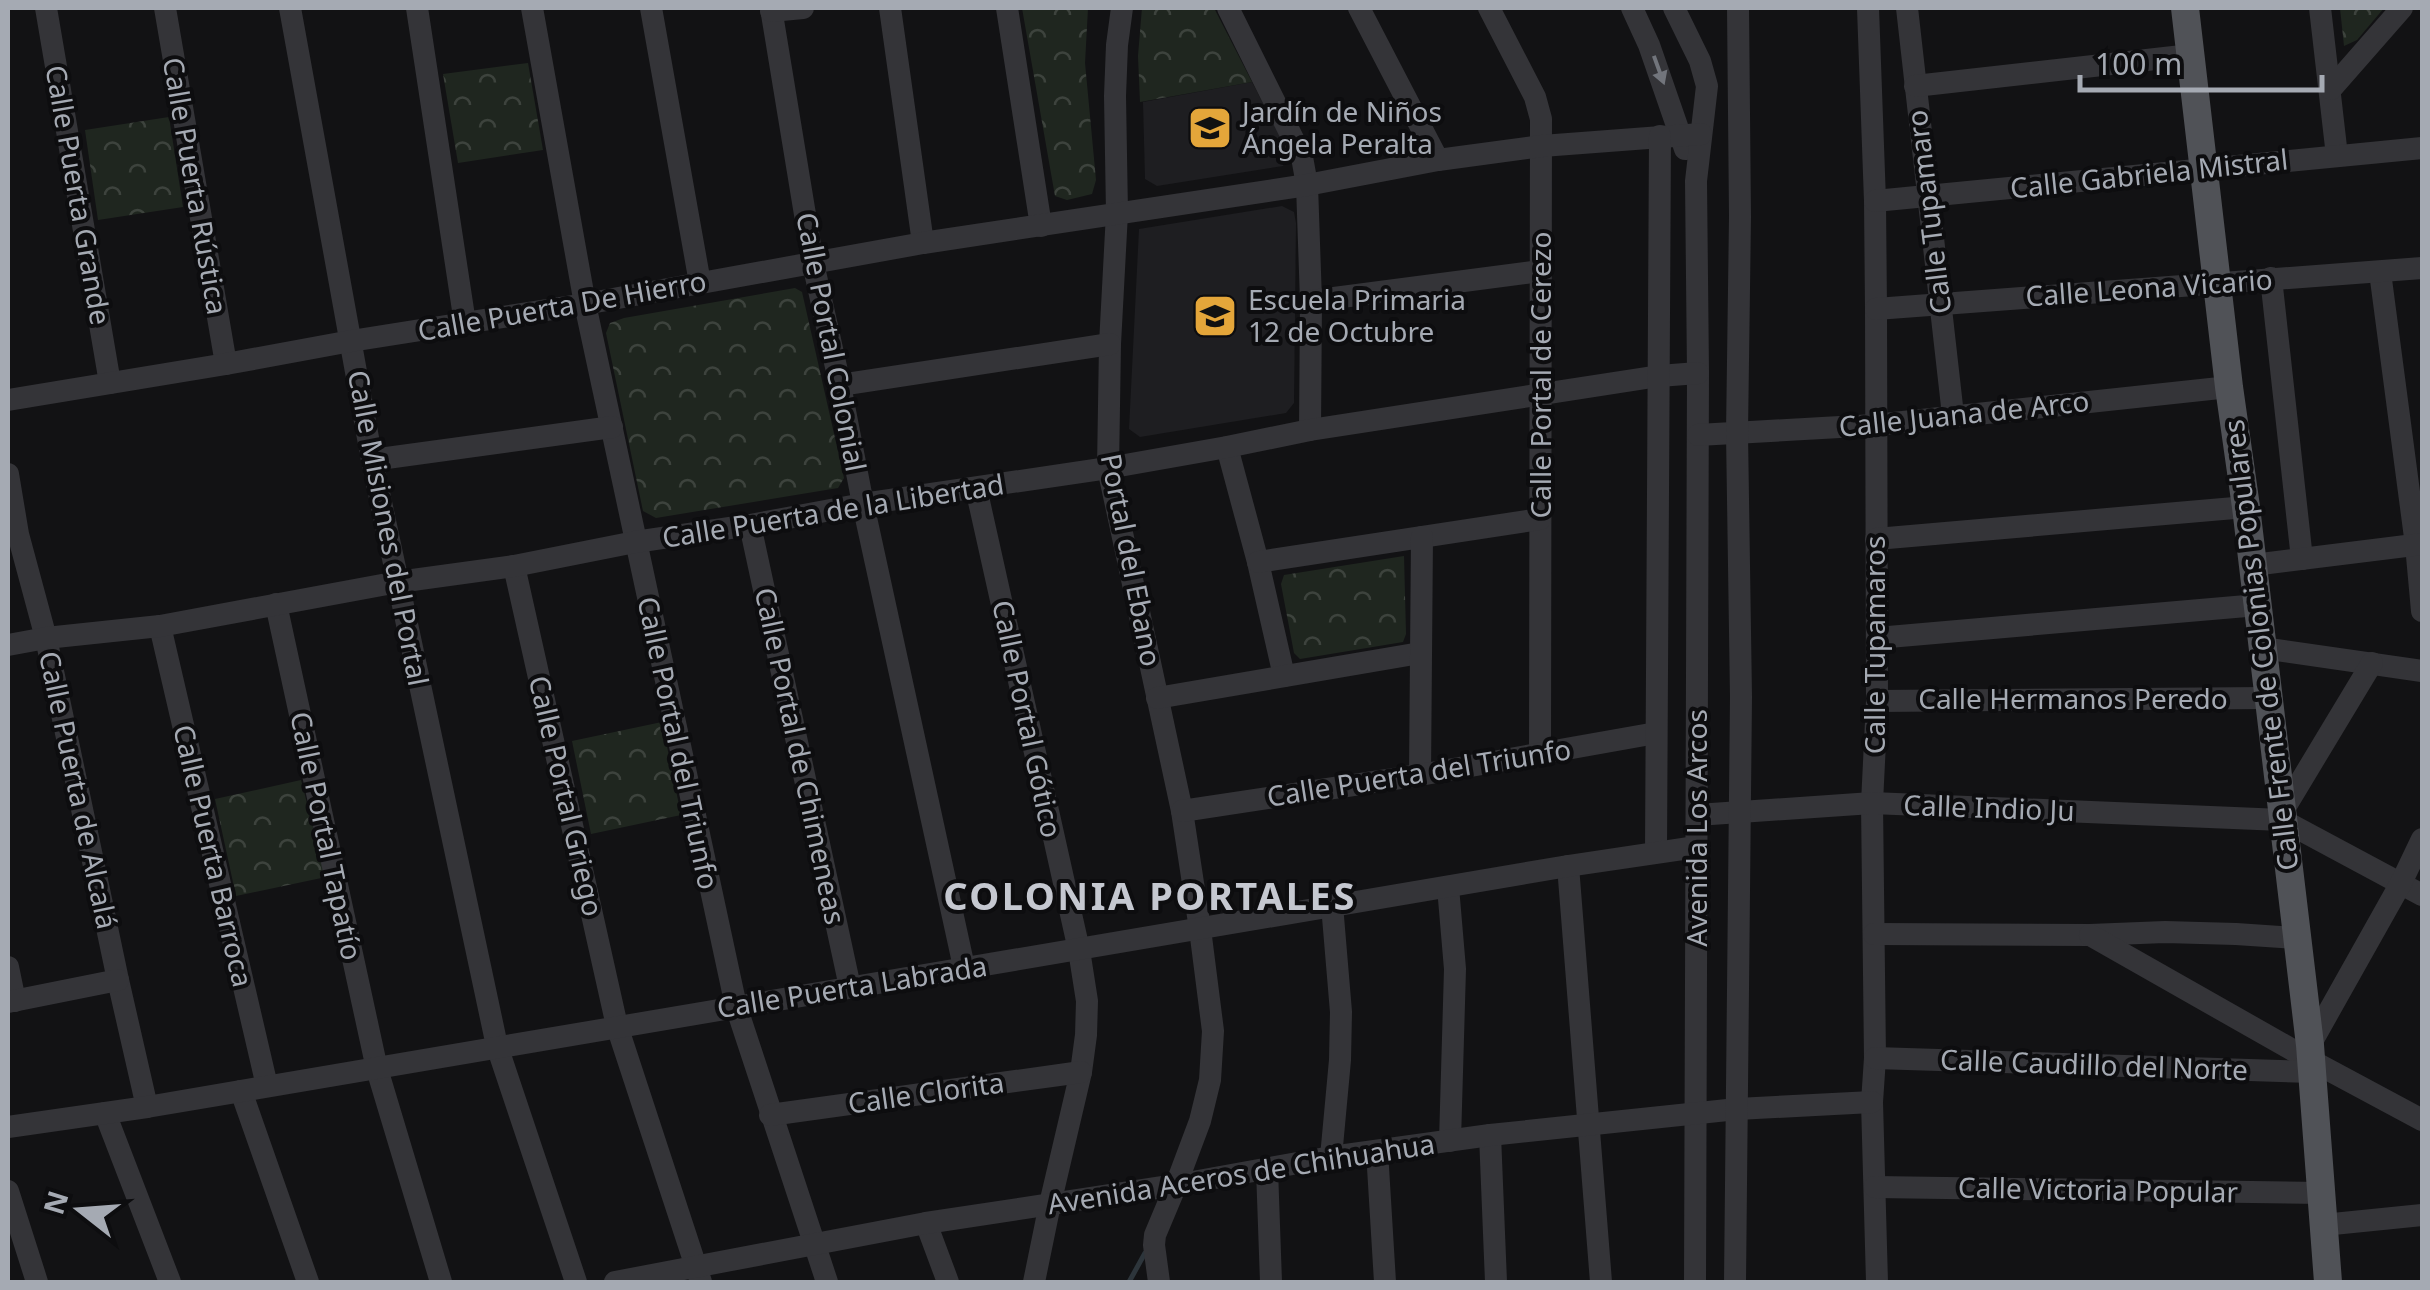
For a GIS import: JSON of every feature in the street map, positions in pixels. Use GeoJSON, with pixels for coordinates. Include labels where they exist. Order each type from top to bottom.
{"type":"FeatureCollection","features":[{"type":"Feature","properties":{"kind":"main road","name":"Calle Frente de Colonias Populares"},"geometry":{"type":"LineString","coordinates":[[2186,8],[2312,1059],[2328,1282]]}},
{"type":"Feature","properties":{"kind":"street","name":"Calle Puerta Grande"},"geometry":{"type":"LineString","coordinates":[[46,8],[110,383]]}},
{"type":"Feature","properties":{"kind":"street","name":"Calle Puerta Rústica"},"geometry":{"type":"LineString","coordinates":[[165,8],[226,364]]}},
{"type":"Feature","properties":{"kind":"street","name":"Calle Misiones del Portal"},"geometry":{"type":"LineString","coordinates":[[290,8],[372,460],[497,1046],[576,1282]]}},
{"type":"Feature","properties":{"kind":"street"},"geometry":{"type":"LineString","coordinates":[[417,8],[465,323]]}},
{"type":"Feature","properties":{"kind":"street","name":"Calle Portal del Triunfo"},"geometry":{"type":"LineString","coordinates":[[532,8],[585,304],[736,1006],[827,1282]]}},
{"type":"Feature","properties":{"kind":"street"},"geometry":{"type":"LineString","coordinates":[[651,8],[700,283]]}},
{"type":"Feature","properties":{"kind":"street"},"geometry":{"type":"LineString","coordinates":[[771,9],[803,8]]}},
{"type":"Feature","properties":{"kind":"street"},"geometry":{"type":"LineString","coordinates":[[890,8],[924,243]]}},
{"type":"Feature","properties":{"kind":"street"},"geometry":{"type":"LineString","coordinates":[[1007,8],[1041,226]]}},
{"type":"Feature","properties":{"kind":"street","name":"Portal del Ebano"},"geometry":{"type":"LineString","coordinates":[[1122,8],[1115,96],[1118,213],[1108,468],[1182,812],[1213,1031],[1210,1080],[1200,1121],[1156,1235],[1159,1282]]}},
{"type":"Feature","properties":{"kind":"street"},"geometry":{"type":"LineString","coordinates":[[1228,8],[1300,149],[1307,185],[1310,430]]}},
{"type":"Feature","properties":{"kind":"street"},"geometry":{"type":"LineString","coordinates":[[1359,8],[1438,160]]}},
{"type":"Feature","properties":{"kind":"street","name":"Calle Portal de Cerezo"},"geometry":{"type":"LineString","coordinates":[[1489,8],[1540,108],[1540,754]]}},
{"type":"Feature","properties":{"kind":"street","name":"Avenida Los Arcos"},"geometry":{"type":"LineString","coordinates":[[1632,8],[1649,45],[1696,181],[1695,1282]]}},
{"type":"Feature","properties":{"kind":"street","name":"Avenida Los Arcos"},"geometry":{"type":"LineString","coordinates":[[1656,852],[1659,376],[1680,135],[1707,86],[1700,61],[1674,8]]}},
{"type":"Feature","properties":{"kind":"street"},"geometry":{"type":"LineString","coordinates":[[1735,1282],[1741,697],[1738,8]]}},
{"type":"Feature","properties":{"kind":"street","name":"Calle Tupamaros"},"geometry":{"type":"LineString","coordinates":[[1868,8],[1876,309],[1872,1102],[1877,1282]]}},
{"type":"Feature","properties":{"kind":"street","name":"Calle Tupamaro"},"geometry":{"type":"LineString","coordinates":[[1907,8],[1954,416]]}},
{"type":"Feature","properties":{"kind":"street"},"geometry":{"type":"LineString","coordinates":[[2320,8],[2336,156]]}},
{"type":"Feature","properties":{"kind":"street"},"geometry":{"type":"LineString","coordinates":[[2330,90],[2402,8]]}},
{"type":"Feature","properties":{"kind":"street","name":"Calle Portal Colonial"},"geometry":{"type":"LineString","coordinates":[[771,9],[813,263],[964,967]]}},
{"type":"Feature","properties":{"kind":"street"},"geometry":{"type":"LineString","coordinates":[[1915,86],[2191,54]]}},
{"type":"Feature","properties":{"kind":"street","name":"Calle Puerta De Hierro"},"geometry":{"type":"LineString","coordinates":[[8,400],[924,243],[1307,185],[1438,160],[1542,146],[1680,135]]}},
{"type":"Feature","properties":{"kind":"street","name":"Calle Gabriela Mistral"},"geometry":{"type":"LineString","coordinates":[[1875,200],[2422,148]]}},
{"type":"Feature","properties":{"kind":"street","name":"Calle Leona Vicario"},"geometry":{"type":"LineString","coordinates":[[1876,309],[2422,268]]}},
{"type":"Feature","properties":{"kind":"street"},"geometry":{"type":"LineString","coordinates":[[1311,301],[1541,271]]}},
{"type":"Feature","properties":{"kind":"street"},"geometry":{"type":"LineString","coordinates":[[2380,272],[2419,544],[2422,611]]}},
{"type":"Feature","properties":{"kind":"street"},"geometry":{"type":"LineString","coordinates":[[2271,278],[2302,559]]}},
{"type":"Feature","properties":{"kind":"street"},"geometry":{"type":"LineString","coordinates":[[840,385],[1110,344]]}},
{"type":"Feature","properties":{"kind":"street"},"geometry":{"type":"LineString","coordinates":[[1659,376],[1698,373]]}},
{"type":"Feature","properties":{"kind":"street","name":"Calle Puerta de la Libertad"},"geometry":{"type":"LineString","coordinates":[[8,644],[160,626],[634,542],[1659,376]]}},
{"type":"Feature","properties":{"kind":"street","name":"Calle Juana de Arco"},"geometry":{"type":"LineString","coordinates":[[1698,435],[1875,425],[2229,387]]}},
{"type":"Feature","properties":{"kind":"street"},"geometry":{"type":"LineString","coordinates":[[372,460],[612,427]]}},
{"type":"Feature","properties":{"kind":"street"},"geometry":{"type":"LineString","coordinates":[[1227,448],[1284,676]]}},
{"type":"Feature","properties":{"kind":"street","name":"Calle Puerta de Alcalá"},"geometry":{"type":"LineString","coordinates":[[8,474],[13,535],[46,638],[148,1107]]}},
{"type":"Feature","properties":{"kind":"street","name":"Calle Portal Gótico"},"geometry":{"type":"LineString","coordinates":[[976,488],[1087,1001],[1081,1072],[1034,1282]]}},
{"type":"Feature","properties":{"kind":"street"},"geometry":{"type":"LineString","coordinates":[[1876,539],[2246,507]]}},
{"type":"Feature","properties":{"kind":"street"},"geometry":{"type":"LineString","coordinates":[[1258,562],[1540,519]]}},
{"type":"Feature","properties":{"kind":"street","name":"Calle Portal de Chimeneas"},"geometry":{"type":"LineString","coordinates":[[750,525],[850,987]]}},
{"type":"Feature","properties":{"kind":"street"},"geometry":{"type":"LineString","coordinates":[[1420,775],[1422,537]]}},
{"type":"Feature","properties":{"kind":"street"},"geometry":{"type":"LineString","coordinates":[[2253,565],[2419,544]]}},
{"type":"Feature","properties":{"kind":"street","name":"Calle Portal Griego"},"geometry":{"type":"LineString","coordinates":[[514,566],[617,1026],[698,1274]]}},
{"type":"Feature","properties":{"kind":"street","name":"Calle Portal Tapatío"},"geometry":{"type":"LineString","coordinates":[[276,604],[377,1068],[442,1282]]}},
{"type":"Feature","properties":{"kind":"street"},"geometry":{"type":"LineString","coordinates":[[1877,638],[2258,605]]}},
{"type":"Feature","properties":{"kind":"street","name":"Calle Puerta Barroca"},"geometry":{"type":"LineString","coordinates":[[160,626],[267,1086]]}},
{"type":"Feature","properties":{"kind":"street"},"geometry":{"type":"LineString","coordinates":[[2262,648],[2422,671]]}},
{"type":"Feature","properties":{"kind":"street"},"geometry":{"type":"LineString","coordinates":[[1157,698],[1420,653]]}},
{"type":"Feature","properties":{"kind":"street"},"geometry":{"type":"LineString","coordinates":[[2372,664],[2282,817],[2422,895]]}},
{"type":"Feature","properties":{"kind":"street","name":"Calle Hermanos Peredo"},"geometry":{"type":"LineString","coordinates":[[1877,701],[2268,698]]}},
{"type":"Feature","properties":{"kind":"street","name":"Calle Puerta del Triunfo"},"geometry":{"type":"LineString","coordinates":[[1182,812],[1656,733]]}},
{"type":"Feature","properties":{"kind":"street","name":"Calle Indio Ju"},"geometry":{"type":"LineString","coordinates":[[1697,815],[1872,803],[2282,817]]}},
{"type":"Feature","properties":{"kind":"street"},"geometry":{"type":"LineString","coordinates":[[2312,1059],[2422,839]]}},
{"type":"Feature","properties":{"kind":"street","name":"Calle Puerta Labrada"},"geometry":{"type":"LineString","coordinates":[[8,1127],[148,1107],[1332,905],[1696,847]]}},
{"type":"Feature","properties":{"kind":"street"},"geometry":{"type":"LineString","coordinates":[[1568,866],[1601,1282]]}},
{"type":"Feature","properties":{"kind":"street"},"geometry":{"type":"LineString","coordinates":[[1448,887],[1455,969],[1450,1140]]}},
{"type":"Feature","properties":{"kind":"street"},"geometry":{"type":"LineString","coordinates":[[1330,1158],[1341,1012],[1332,905]]}},
{"type":"Feature","properties":{"kind":"street"},"geometry":{"type":"LineString","coordinates":[[1874,934],[2165,932],[2296,938]]}},
{"type":"Feature","properties":{"kind":"street"},"geometry":{"type":"LineString","coordinates":[[2090,935],[2312,1059],[2420,1112]]}},
{"type":"Feature","properties":{"kind":"street"},"geometry":{"type":"LineString","coordinates":[[8,968],[11,1001],[118,980]]}},
{"type":"Feature","properties":{"kind":"street","name":"Calle Caudillo del Norte"},"geometry":{"type":"LineString","coordinates":[[1875,1058],[2312,1059]]}},
{"type":"Feature","properties":{"kind":"street","name":"Calle Clorita"},"geometry":{"type":"LineString","coordinates":[[770,1115],[1081,1072]]}},
{"type":"Feature","properties":{"kind":"street"},"geometry":{"type":"LineString","coordinates":[[241,1091],[308,1282]]}},
{"type":"Feature","properties":{"kind":"street","name":"Avenida Aceros de Chihuahua"},"geometry":{"type":"LineString","coordinates":[[615,1282],[698,1274],[926,1223],[1490,1134],[1736,1109],[1872,1102]]}},
{"type":"Feature","properties":{"kind":"street"},"geometry":{"type":"LineString","coordinates":[[105,1113],[170,1282]]}},
{"type":"Feature","properties":{"kind":"street"},"geometry":{"type":"LineString","coordinates":[[1490,1134],[1496,1282]]}},
{"type":"Feature","properties":{"kind":"street"},"geometry":{"type":"LineString","coordinates":[[1377,1151],[1384,1282]]}},
{"type":"Feature","properties":{"kind":"street"},"geometry":{"type":"LineString","coordinates":[[1267,1168],[1270,1282]]}},
{"type":"Feature","properties":{"kind":"street","name":"Calle Victoria Popular"},"geometry":{"type":"LineString","coordinates":[[1876,1187],[2320,1194]]}},
{"type":"Feature","properties":{"kind":"street"},"geometry":{"type":"LineString","coordinates":[[8,1190],[37,1282]]}},
{"type":"Feature","properties":{"kind":"street"},"geometry":{"type":"LineString","coordinates":[[2323,1225],[2422,1215]]}},
{"type":"Feature","properties":{"kind":"street"},"geometry":{"type":"LineString","coordinates":[[926,1223],[948,1282]]}},
{"type":"Feature","properties":{"kind":"shaded area","name":"Jardín de Niños Ángela Peralta"},"geometry":{"type":"Polygon","coordinates":[[[1252,82],[1290,154],[1283,166],[1157,186],[1145,179],[1143,102],[1252,82]]]}},
{"type":"Feature","properties":{"kind":"shaded area","name":"Escuela Primaria 12 de Octubre"},"geometry":{"type":"Polygon","coordinates":[[[1282,206],[1294,212],[1296,223],[1294,403],[1286,413],[1140,437],[1129,429],[1139,229],[1282,206]]]}},
{"type":"Feature","properties":{"kind":"green space"},"geometry":{"type":"Polygon","coordinates":[[[1022,8],[1088,8],[1085,63],[1096,180],[1092,194],[1067,200],[1055,196],[1022,8]]]}},
{"type":"Feature","properties":{"kind":"green space"},"geometry":{"type":"Polygon","coordinates":[[[1142,8],[1214,8],[1252,82],[1140,102],[1142,8]]]}},
{"type":"Feature","properties":{"kind":"green space"},"geometry":{"type":"Polygon","coordinates":[[[2340,8],[2384,8],[2357,40],[2344,46],[2340,8]]]}},
{"type":"Feature","properties":{"kind":"green space"},"geometry":{"type":"Polygon","coordinates":[[[528,63],[543,150],[458,163],[443,74],[528,63]]]}},
{"type":"Feature","properties":{"kind":"green space"},"geometry":{"type":"Polygon","coordinates":[[[169,117],[183,207],[98,220],[85,130],[169,117]]]}},
{"type":"Feature","properties":{"kind":"green space"},"geometry":{"type":"Polygon","coordinates":[[[795,288],[802,292],[844,478],[838,488],[656,518],[643,511],[606,333],[610,323],[795,288]]]}},
{"type":"Feature","properties":{"kind":"green space"},"geometry":{"type":"Polygon","coordinates":[[[1404,556],[1403,642],[1300,659],[1294,653],[1281,584],[1284,575],[1404,556]]]}},
{"type":"Feature","properties":{"kind":"green space"},"geometry":{"type":"Polygon","coordinates":[[[662,722],[681,815],[591,834],[572,741],[662,722]]]}},
{"type":"Feature","properties":{"kind":"green space"},"geometry":{"type":"Polygon","coordinates":[[[301,780],[326,877],[236,896],[215,799],[301,780]]]}},
{"type":"Feature","properties":{"kind":"waterway"},"geometry":{"type":"LineString","coordinates":[[1129,1282],[1145,1253]]}},
{"type":"Feature","properties":{"kind":"place","name":"Jardín de Niños Ángela Peralta"},"geometry":{"type":"Point","coordinates":[1210,128]}},
{"type":"Feature","properties":{"kind":"place","name":"Escuela Primaria 12 de Octubre"},"geometry":{"type":"Point","coordinates":[1215,316]}},
{"type":"Feature","properties":{"kind":"district","name":"COLONIA PORTALES"},"geometry":{"type":"Point","coordinates":[1150,897]}}]}
